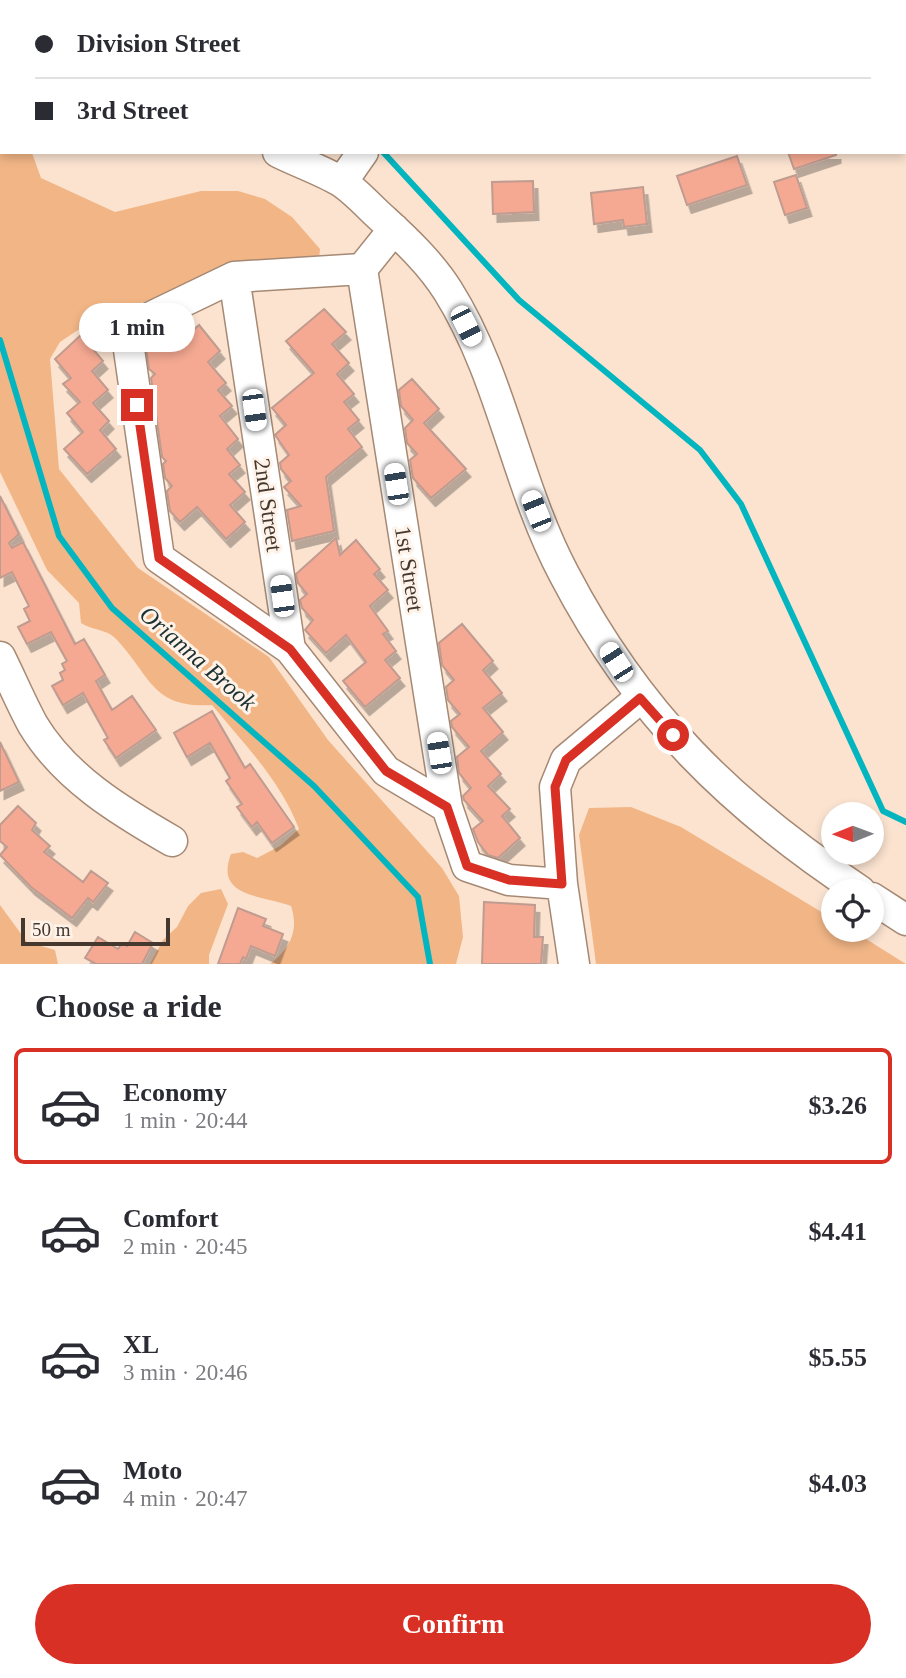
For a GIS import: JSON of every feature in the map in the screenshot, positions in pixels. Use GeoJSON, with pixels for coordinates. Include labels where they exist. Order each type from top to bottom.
{"type":"FeatureCollection","features":[{"type":"Feature","properties":{"kind":"street"},"geometry":{"type":"LineString","coordinates":[[282,154],[342,182],[394,229],[447,290],[475,343],[528,493],[563,573],[592,625],[640,698],[689,753],[741,804],[796,848],[842,879]]}},
{"type":"Feature","properties":{"kind":"street"},"geometry":{"type":"LineString","coordinates":[[342,182],[362,154]]}},
{"type":"Feature","properties":{"kind":"street"},"geometry":{"type":"LineString","coordinates":[[394,229],[362,269],[234,277],[126,329],[159,558],[290,649],[386,771],[447,807]]}},
{"type":"Feature","properties":{"kind":"street","name":"1st Street"},"geometry":{"type":"LineString","coordinates":[[362,269],[447,807],[467,866],[509,880],[562,884]]}},
{"type":"Feature","properties":{"kind":"street","name":"2nd Street"},"geometry":{"type":"LineString","coordinates":[[234,277],[290,649]]}},
{"type":"Feature","properties":{"kind":"street"},"geometry":{"type":"LineString","coordinates":[[0,657],[34,726],[82,781],[120,811],[172,841]]}},
{"type":"Feature","properties":{"kind":"street"},"geometry":{"type":"LineString","coordinates":[[574,964],[562,884],[555,787],[566,760],[640,698]]}},
{"type":"Feature","properties":{"kind":"street"},"geometry":{"type":"LineString","coordinates":[[884,906],[906,920]]}},
{"type":"Feature","properties":{"kind":"shaded area"},"geometry":{"type":"Polygon","coordinates":[[[0,154],[32,154],[41,178],[115,212],[201,191],[238,191],[265,199],[292,217],[320,249],[319,259],[203,282],[96,318],[60,342],[50,359],[59,469],[138,568],[269,657],[328,740],[442,868],[459,896],[463,937],[456,964],[270,964],[283,952],[291,938],[294,923],[291,906],[235,887],[229,879],[228,868],[231,854],[243,852],[257,858],[280,846],[299,829],[291,811],[261,764],[212,705],[192,705],[164,695],[145,677],[115,638],[81,623],[79,603],[47,570],[0,472],[0,154]]]}},
{"type":"Feature","properties":{"kind":"shaded area"},"geometry":{"type":"Polygon","coordinates":[[[631,807],[681,827],[821,912],[821,942],[871,942],[906,964],[596,964],[579,835],[589,808],[631,807]]]}},
{"type":"Feature","properties":{"kind":"shaded area"},"geometry":{"type":"Polygon","coordinates":[[[221,889],[228,904],[209,955],[209,964],[150,964],[163,940],[177,927],[188,906],[201,893],[221,889]]]}},
{"type":"Feature","properties":{"kind":"shaded area"},"geometry":{"type":"Polygon","coordinates":[[[0,905],[27,942],[55,950],[58,964],[0,964],[0,905]]]}},
{"type":"Feature","properties":{"kind":"building"},"geometry":{"type":"Polygon","coordinates":[[[789,154],[836,154],[836,155],[794,169],[789,154]]]}},
{"type":"Feature","properties":{"kind":"building"},"geometry":{"type":"Polygon","coordinates":[[[737,156],[747,185],[687,205],[677,176],[737,156]]]}},
{"type":"Feature","properties":{"kind":"building"},"geometry":{"type":"Polygon","coordinates":[[[796,175],[807,208],[785,215],[774,182],[796,175]]]}},
{"type":"Feature","properties":{"kind":"building"},"geometry":{"type":"Polygon","coordinates":[[[533,181],[534,212],[493,214],[492,182],[533,181]]]}},
{"type":"Feature","properties":{"kind":"building"},"geometry":{"type":"Polygon","coordinates":[[[643,187],[647,224],[624,227],[623,220],[594,224],[591,193],[643,187]]]}},
{"type":"Feature","properties":{"kind":"building"},"geometry":{"type":"Polygon","coordinates":[[[324,309],[346,332],[332,344],[349,363],[337,374],[354,394],[344,402],[359,420],[348,429],[362,447],[326,477],[334,531],[292,541],[287,510],[301,506],[284,487],[291,481],[281,469],[280,463],[289,455],[275,435],[286,425],[272,408],[314,373],[286,341],[324,309]]]}},
{"type":"Feature","properties":{"kind":"building"},"geometry":{"type":"Polygon","coordinates":[[[199,325],[220,351],[208,362],[226,383],[218,390],[232,406],[220,416],[238,439],[227,449],[240,465],[229,474],[245,492],[230,505],[245,522],[226,539],[197,507],[180,522],[170,511],[167,491],[172,486],[165,478],[163,464],[166,461],[162,457],[151,378],[155,374],[149,369],[146,347],[173,326],[184,338],[199,325]]]}},
{"type":"Feature","properties":{"kind":"building"},"geometry":{"type":"Polygon","coordinates":[[[81,335],[103,361],[92,371],[108,390],[93,403],[109,421],[100,430],[116,449],[87,474],[64,449],[83,432],[67,413],[80,402],[63,384],[71,378],[55,359],[81,335]]]}},
{"type":"Feature","properties":{"kind":"building"},"geometry":{"type":"Polygon","coordinates":[[[412,379],[439,409],[424,423],[466,469],[431,498],[413,478],[410,460],[417,454],[407,443],[405,428],[413,420],[401,406],[399,390],[412,379]]]}},
{"type":"Feature","properties":{"kind":"building"},"geometry":{"type":"Polygon","coordinates":[[[0,496],[19,534],[9,543],[12,548],[23,542],[75,644],[84,639],[105,675],[96,681],[112,710],[132,696],[156,730],[116,758],[104,740],[108,738],[83,693],[63,705],[52,686],[63,680],[60,673],[65,670],[62,664],[67,661],[51,632],[27,644],[18,627],[30,621],[24,609],[29,606],[12,572],[0,578],[0,496]]]}},
{"type":"Feature","properties":{"kind":"building"},"geometry":{"type":"Polygon","coordinates":[[[336,538],[340,555],[356,540],[380,569],[374,574],[388,590],[370,606],[388,631],[383,634],[396,651],[385,660],[400,678],[365,707],[343,681],[366,662],[346,635],[326,653],[305,630],[313,620],[302,608],[300,600],[307,594],[298,583],[296,574],[336,538]]]}},
{"type":"Feature","properties":{"kind":"building"},"geometry":{"type":"Polygon","coordinates":[[[462,624],[493,661],[483,670],[502,693],[483,708],[503,732],[481,751],[501,774],[488,786],[510,809],[502,816],[520,838],[498,858],[488,855],[478,842],[473,829],[483,821],[464,800],[463,796],[471,788],[459,773],[457,757],[469,747],[452,727],[451,721],[460,714],[448,700],[446,687],[454,680],[442,665],[439,643],[462,624]]]}},
{"type":"Feature","properties":{"kind":"building"},"geometry":{"type":"Polygon","coordinates":[[[212,711],[245,768],[250,764],[294,827],[272,843],[257,822],[252,827],[237,807],[242,804],[226,781],[230,778],[210,743],[187,757],[174,733],[212,711]]]}},
{"type":"Feature","properties":{"kind":"building"},"geometry":{"type":"Polygon","coordinates":[[[0,742],[19,782],[0,791],[0,742]]]}},
{"type":"Feature","properties":{"kind":"building"},"geometry":{"type":"Polygon","coordinates":[[[18,806],[36,823],[32,830],[50,846],[44,852],[83,882],[91,871],[108,883],[93,902],[88,898],[72,918],[31,887],[0,855],[7,847],[0,841],[0,825],[18,806]]]}},
{"type":"Feature","properties":{"kind":"building"},"geometry":{"type":"Polygon","coordinates":[[[484,902],[535,905],[534,937],[543,937],[541,964],[482,964],[484,902]]]}},
{"type":"Feature","properties":{"kind":"building"},"geometry":{"type":"Polygon","coordinates":[[[238,908],[266,919],[263,926],[283,934],[275,956],[251,946],[246,959],[243,957],[240,964],[218,964],[238,908]]]}},
{"type":"Feature","properties":{"kind":"building"},"geometry":{"type":"Polygon","coordinates":[[[135,932],[153,943],[142,964],[96,964],[85,958],[98,937],[118,949],[122,943],[127,946],[135,932]]]}},
{"type":"Feature","properties":{"kind":"waterway"},"geometry":{"type":"LineString","coordinates":[[385,154],[519,300],[700,450],[741,504],[883,811],[906,822]]}},
{"type":"Feature","properties":{"kind":"waterway","name":"Orianna Brook"},"geometry":{"type":"LineString","coordinates":[[0,340],[59,536],[112,608],[314,786],[418,897],[430,964]]}},
{"type":"Feature","properties":{"kind":"route"},"geometry":{"type":"LineString","coordinates":[[137,405],[159,558],[290,649],[386,771],[447,807],[467,866],[509,880],[562,884],[555,787],[566,760],[640,698],[673,735]]}}]}
